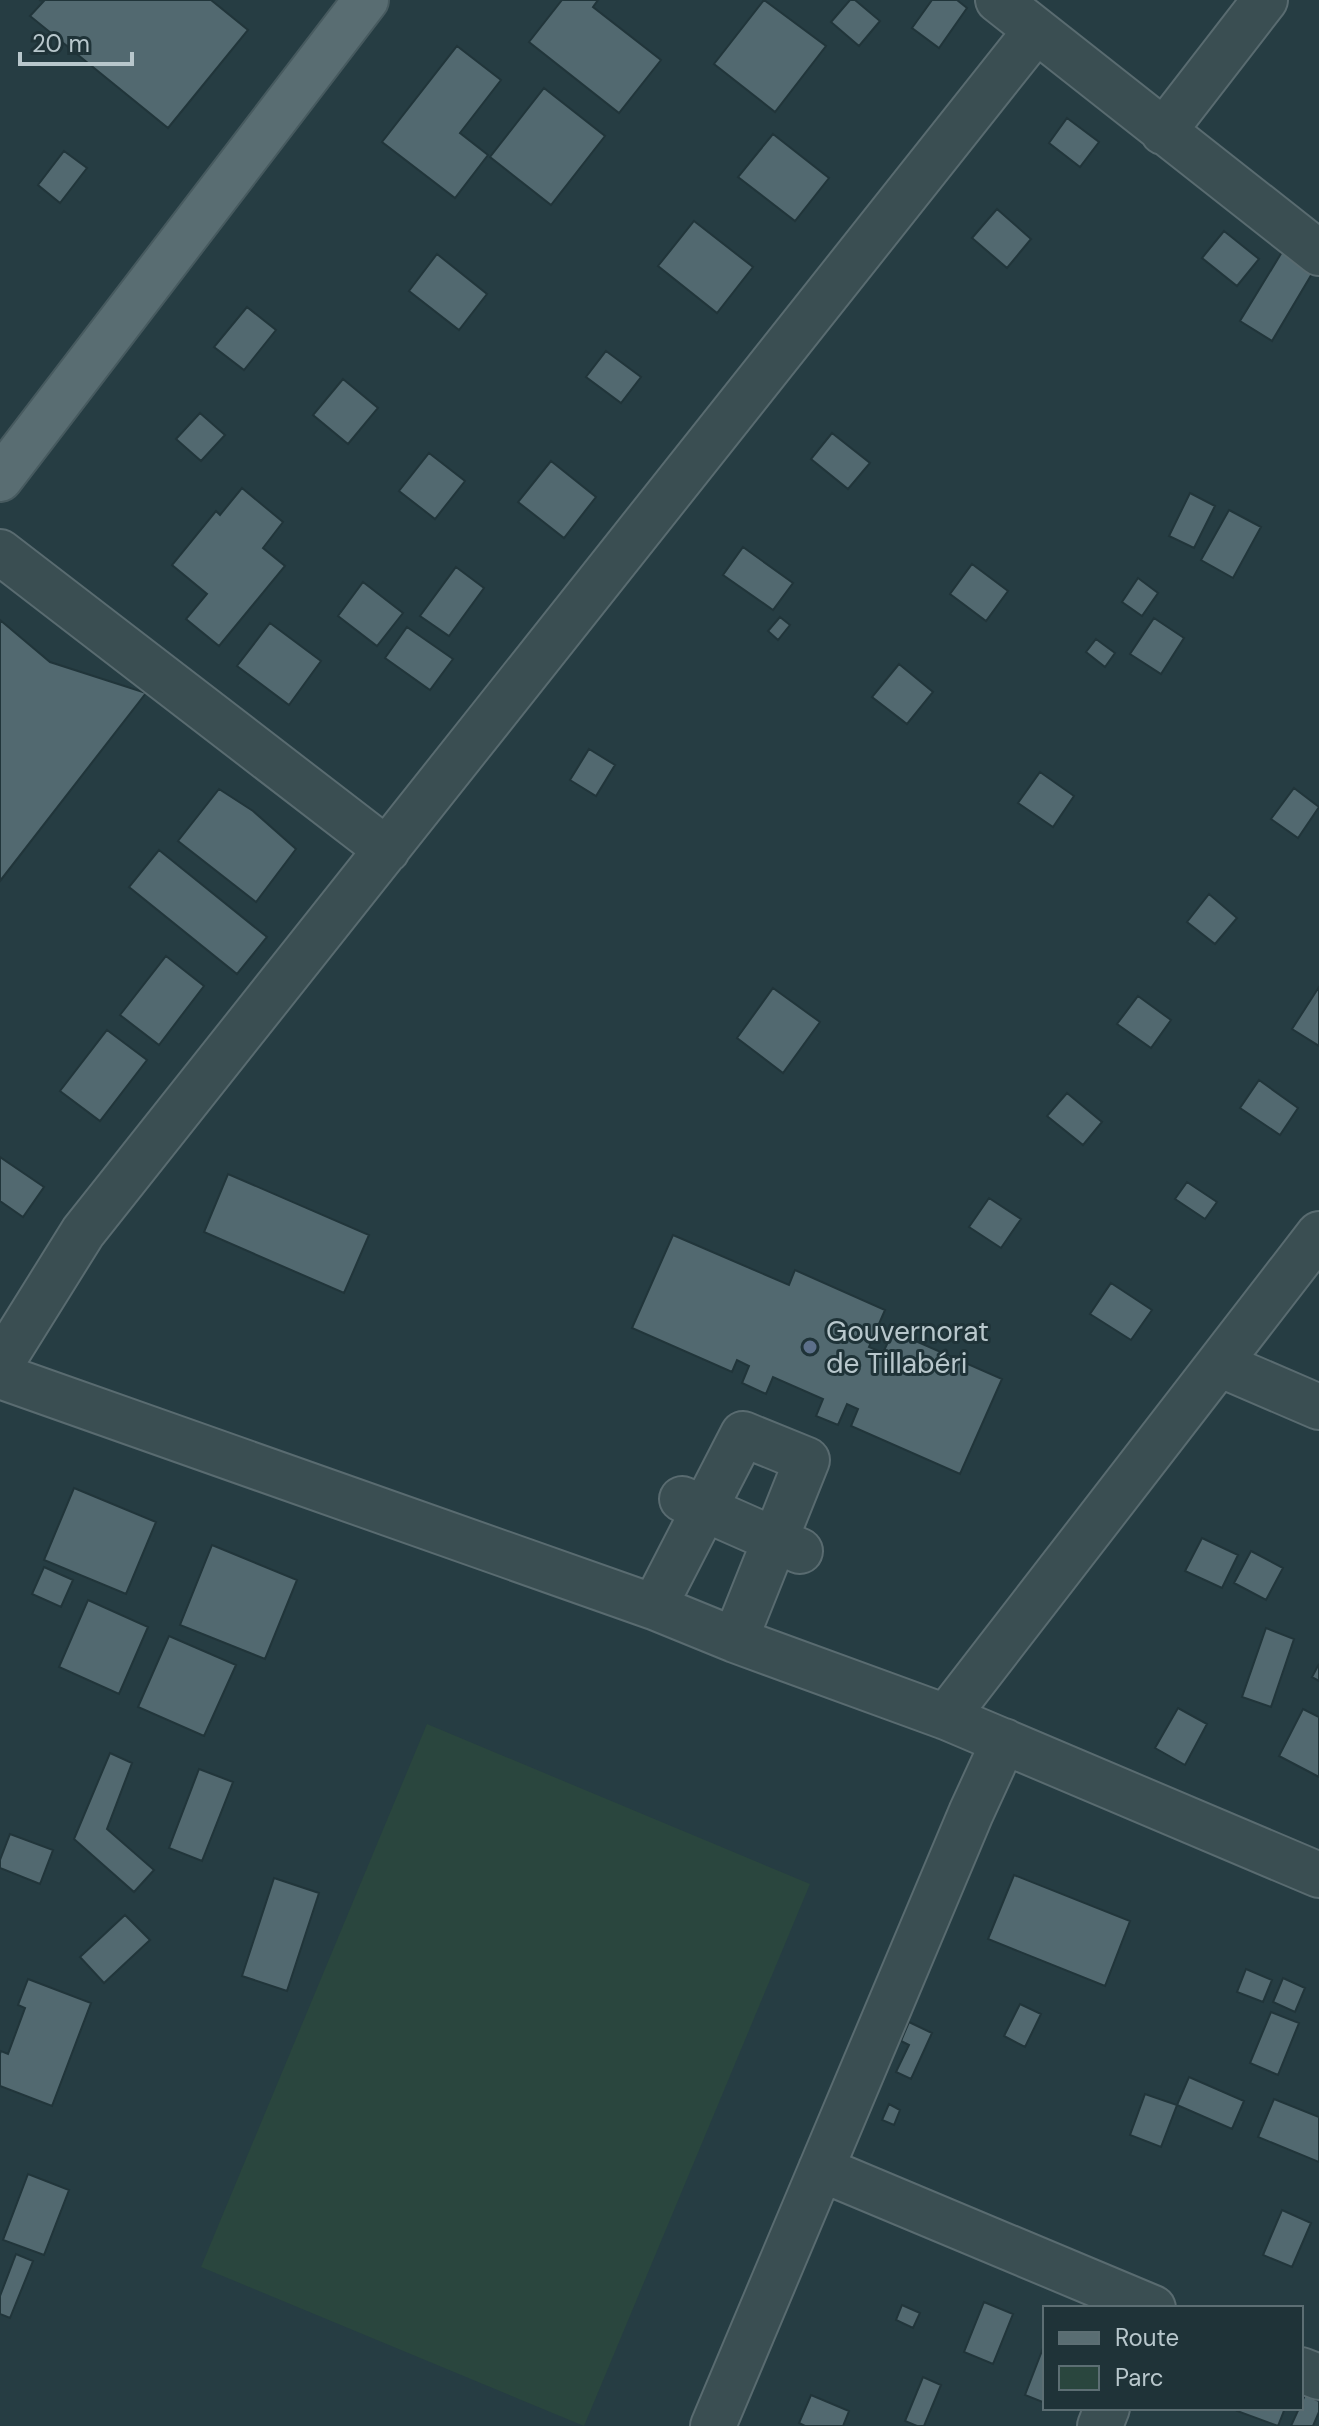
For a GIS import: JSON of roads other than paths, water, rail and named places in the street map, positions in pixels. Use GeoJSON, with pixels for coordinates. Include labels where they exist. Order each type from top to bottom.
{"type":"FeatureCollection","features":[{"type":"Feature","properties":{"kind":"main road"},"geometry":{"type":"LineString","coordinates":[[0,479],[366,0]]}},
{"type":"Feature","properties":{"kind":"street"},"geometry":{"type":"LineString","coordinates":[[998,0],[1319,253]]}},
{"type":"Feature","properties":{"kind":"street"},"geometry":{"type":"LineString","coordinates":[[1163,132],[1265,0]]}},
{"type":"Feature","properties":{"kind":"street"},"geometry":{"type":"LineString","coordinates":[[0,1365],[83,1232],[1035,32]]}},
{"type":"Feature","properties":{"kind":"street"},"geometry":{"type":"LineString","coordinates":[[0,552],[387,850]]}},
{"type":"Feature","properties":{"kind":"street"},"geometry":{"type":"LineString","coordinates":[[946,1717],[1319,1234]]}},
{"type":"Feature","properties":{"kind":"street"},"geometry":{"type":"LineString","coordinates":[[1219,1364],[1319,1407]]}},
{"type":"Feature","properties":{"kind":"street"},"geometry":{"type":"LineString","coordinates":[[0,1376],[654,1607],[946,1717],[1319,1875]]}},
{"type":"Feature","properties":{"kind":"street"},"geometry":{"type":"LineString","coordinates":[[654,1607],[693,1504],[728,1426],[820,1466],[787,1546],[735,1640]]}},
{"type":"Feature","properties":{"kind":"street"},"geometry":{"type":"LineString","coordinates":[[693,1504],[787,1546]]}},
{"type":"Feature","properties":{"kind":"street"},"geometry":{"type":"LineString","coordinates":[[713,2426],[1004,1741]]}},
{"type":"Feature","properties":{"kind":"street"},"geometry":{"type":"LineString","coordinates":[[821,2169],[1146,2306]]}},
{"type":"Feature","properties":{"kind":"place","name":"Gouvernorat de Tillabéri"},"geometry":{"type":"Point","coordinates":[810,1347]}}]}
